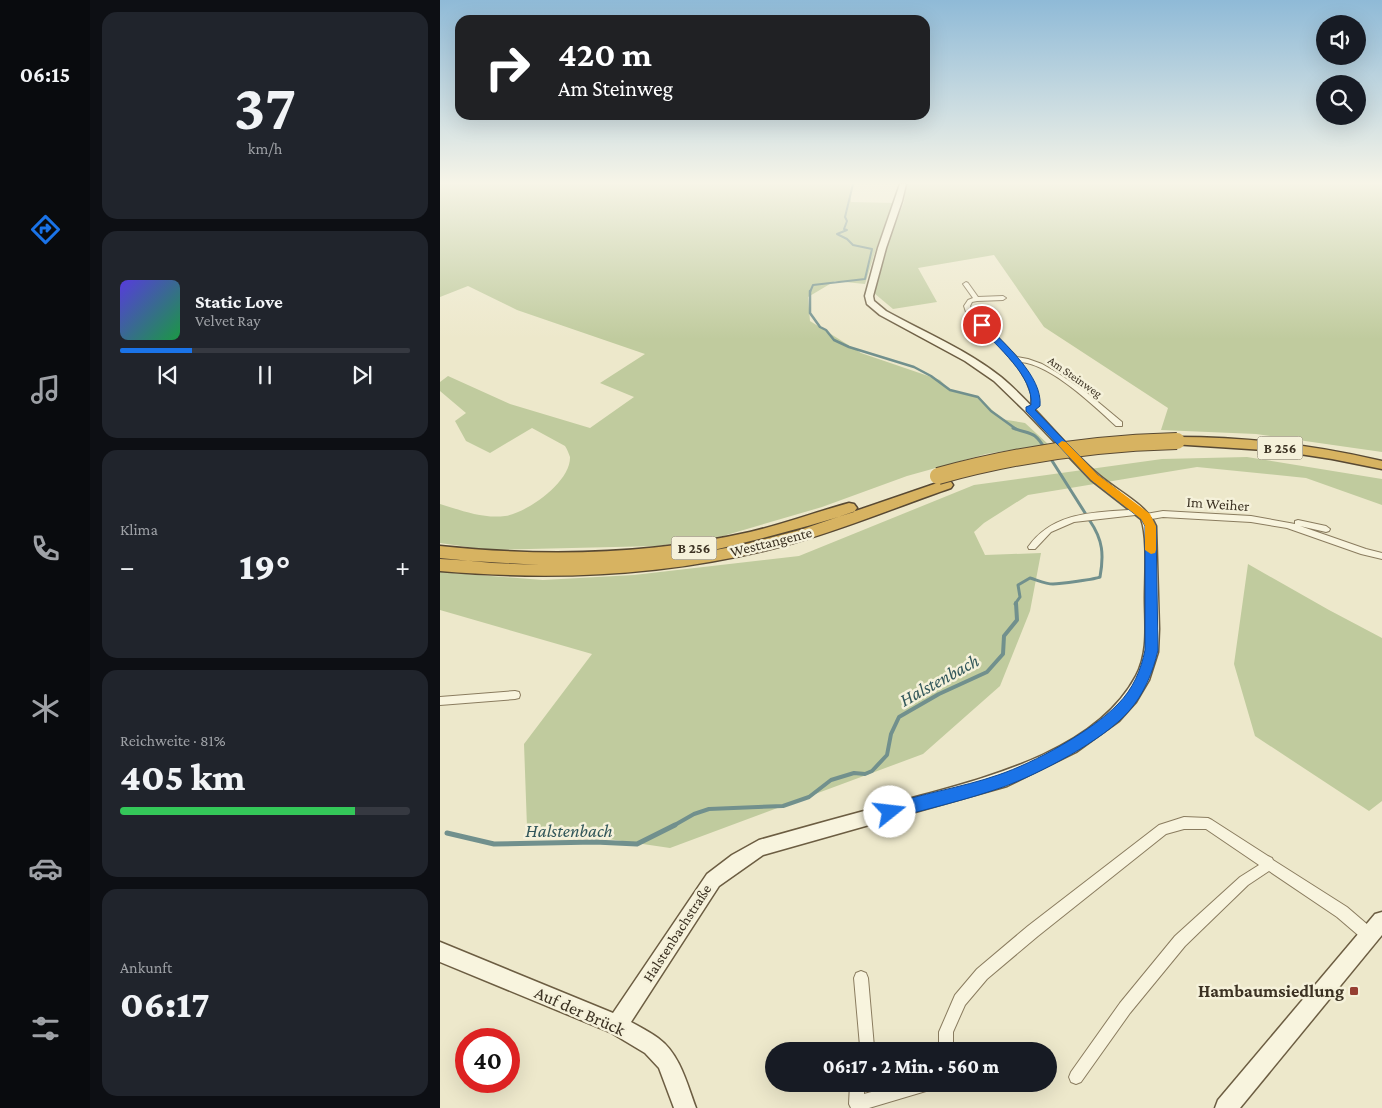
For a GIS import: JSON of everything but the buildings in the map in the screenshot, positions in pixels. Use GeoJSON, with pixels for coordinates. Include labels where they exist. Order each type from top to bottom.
{"type":"FeatureCollection","features":[{"type":"Feature","properties":{"kind":"highway","name":"B 256"},"geometry":{"type":"LineString","coordinates":[[942,480],[1070,456],[1216,442],[1292,449],[1382,465]]}},
{"type":"Feature","properties":{"kind":"highway","name":"B 256"},"geometry":{"type":"LineString","coordinates":[[1178,445],[1329,463],[1382,474]]}},
{"type":"Feature","properties":{"kind":"highway","name":"Westtangente"},"geometry":{"type":"LineString","coordinates":[[440,552],[513,559],[555,560],[661,553],[716,544],[778,530],[942,480]]}},
{"type":"Feature","properties":{"kind":"highway","name":"Westtangente"},"geometry":{"type":"LineString","coordinates":[[440,565],[474,569],[556,572],[642,567],[698,560],[777,542],[824,528],[942,480]]}},
{"type":"Feature","properties":{"kind":"street"},"geometry":{"type":"LineString","coordinates":[[886,236],[869,296],[870,302],[883,313],[982,368],[1010,390],[1095,478],[1143,514]]}},
{"type":"Feature","properties":{"kind":"street"},"geometry":{"type":"LineString","coordinates":[[966,284],[976,299],[1004,298]]}},
{"type":"Feature","properties":{"kind":"street","name":"Am Steinweg"},"geometry":{"type":"LineString","coordinates":[[976,299],[970,301],[967,306],[970,312],[1013,359],[1030,381],[1036,396],[1035,406],[1029,409]]}},
{"type":"Feature","properties":{"kind":"street","name":"Am Steinweg"},"geometry":{"type":"LineString","coordinates":[[1013,359],[1021,358],[1047,368],[1083,393],[1119,424]]}},
{"type":"Feature","properties":{"kind":"street","name":"Halstenbachstraße"},"geometry":{"type":"LineString","coordinates":[[616,1025],[713,880],[738,861],[759,848],[1001,781],[1059,754],[1102,725],[1123,708],[1137,689],[1147,669],[1152,650],[1150,526],[1143,514]]}},
{"type":"Feature","properties":{"kind":"street","name":"Im Weiher"},"geometry":{"type":"LineString","coordinates":[[1032,547],[1048,530],[1072,519],[1163,514],[1251,519],[1288,525],[1364,552],[1382,556]]}},
{"type":"Feature","properties":{"kind":"street","name":"Im Weiher"},"geometry":{"type":"LineString","coordinates":[[1288,525],[1295,523],[1326,529]]}},
{"type":"Feature","properties":{"kind":"street"},"geometry":{"type":"LineString","coordinates":[[440,701],[514,695]]}},
{"type":"Feature","properties":{"kind":"street"},"geometry":{"type":"LineString","coordinates":[[946,1042],[946,1032],[960,1000],[982,974],[1033,931],[1163,829],[1184,823],[1208,824],[1342,912],[1376,929],[1226,1108]]}},
{"type":"Feature","properties":{"kind":"street"},"geometry":{"type":"LineString","coordinates":[[1076,1077],[1125,1008],[1180,941],[1244,881],[1264,869],[1268,862]]}},
{"type":"Feature","properties":{"kind":"street","name":"Auf der Brück"},"geometry":{"type":"LineString","coordinates":[[440,952],[616,1025],[652,1046],[666,1061],[676,1081],[685,1108]]}},
{"type":"Feature","properties":{"kind":"street"},"geometry":{"type":"LineString","coordinates":[[861,978],[867,1042]]}},
{"type":"Feature","properties":{"kind":"street"},"geometry":{"type":"LineString","coordinates":[[857,1092],[857,1104],[898,1092]]}},
{"type":"Feature","properties":{"kind":"green space"},"geometry":{"type":"Polygon","coordinates":[[[440,236],[881,236],[865,284],[835,281],[808,297],[810,321],[861,353],[940,380],[951,391],[978,396],[1001,419],[1025,423],[1048,444],[986,454],[907,476],[822,507],[723,536],[657,546],[489,550],[440,543],[440,504],[488,516],[497,517],[514,514],[535,503],[556,486],[568,467],[570,457],[565,446],[532,428],[490,453],[466,441],[455,421],[466,413],[440,391],[440,382],[448,376],[510,404],[590,428],[634,397],[600,383],[645,354],[517,310],[468,286],[440,297],[440,236]]]}},
{"type":"Feature","properties":{"kind":"green space"},"geometry":{"type":"Polygon","coordinates":[[[891,236],[1382,236],[1382,452],[1256,434],[1161,430],[1168,408],[1044,327],[994,255],[918,268],[937,302],[893,309],[874,293],[891,236]]]}},
{"type":"Feature","properties":{"kind":"green space"},"geometry":{"type":"Polygon","coordinates":[[[1247,457],[1382,479],[1382,505],[1306,478],[1197,467],[1028,495],[984,523],[974,532],[985,555],[1041,553],[1030,611],[1000,686],[923,754],[670,848],[527,827],[524,744],[592,654],[440,610],[440,572],[543,580],[634,575],[799,556],[974,485],[1162,459],[1247,457]]]}},
{"type":"Feature","properties":{"kind":"green space"},"geometry":{"type":"Polygon","coordinates":[[[1248,564],[1382,638],[1382,801],[1369,811],[1255,736],[1234,664],[1248,564]]]}},
{"type":"Feature","properties":{"kind":"waterway","name":"Halstenbach"},"geometry":{"type":"LineString","coordinates":[[810,292],[813,285],[865,279],[872,249],[853,245],[840,236]]}},
{"type":"Feature","properties":{"kind":"waterway","name":"Halstenbach"},"geometry":{"type":"LineString","coordinates":[[810,292],[810,313],[820,327],[826,330],[834,340],[849,347],[914,367],[931,376],[950,390],[978,397],[991,411],[1016,429]]}},
{"type":"Feature","properties":{"kind":"waterway","name":"Halstenbach"},"geometry":{"type":"LineString","coordinates":[[1016,429],[1035,436],[1045,449]]}},
{"type":"Feature","properties":{"kind":"waterway","name":"Halstenbach"},"geometry":{"type":"LineString","coordinates":[[1049,456],[1087,516]]}},
{"type":"Feature","properties":{"kind":"waterway","name":"Halstenbach"},"geometry":{"type":"LineString","coordinates":[[1015,604],[1020,597],[1018,585],[1030,578],[1053,584],[1100,577],[1102,562],[1100,541],[1090,521]]}},
{"type":"Feature","properties":{"kind":"waterway","name":"Halstenbach"},"geometry":{"type":"LineString","coordinates":[[673,826],[694,814],[709,809],[783,806],[809,797],[831,780],[854,773],[865,774],[872,771],[887,755],[891,734],[899,717],[939,694],[987,672],[1003,654],[1004,636],[1017,620],[1016,603]]}},
{"type":"Feature","properties":{"kind":"waterway","name":"Halstenbach"},"geometry":{"type":"LineString","coordinates":[[447,833],[494,844],[595,842],[637,844],[673,826]]}},
{"type":"Feature","properties":{"kind":"slow traffic"},"geometry":{"type":"LineString","coordinates":[[1062,444],[1095,478],[1116,496],[1146,517],[1150,526],[1151,550]]}},
{"type":"Feature","properties":{"kind":"place","name":"Hambaumsiedlung"},"geometry":{"type":"Point","coordinates":[1354,991]}},
{"type":"Feature","properties":{"kind":"route"},"geometry":{"type":"LineString","coordinates":[[890,812],[1001,781],[1059,754],[1102,725],[1123,708],[1137,689],[1147,669],[1152,650],[1150,526],[1146,517],[1116,496],[1095,478],[1029,409],[1035,406],[1036,396],[1030,381],[982,325]]}}]}
